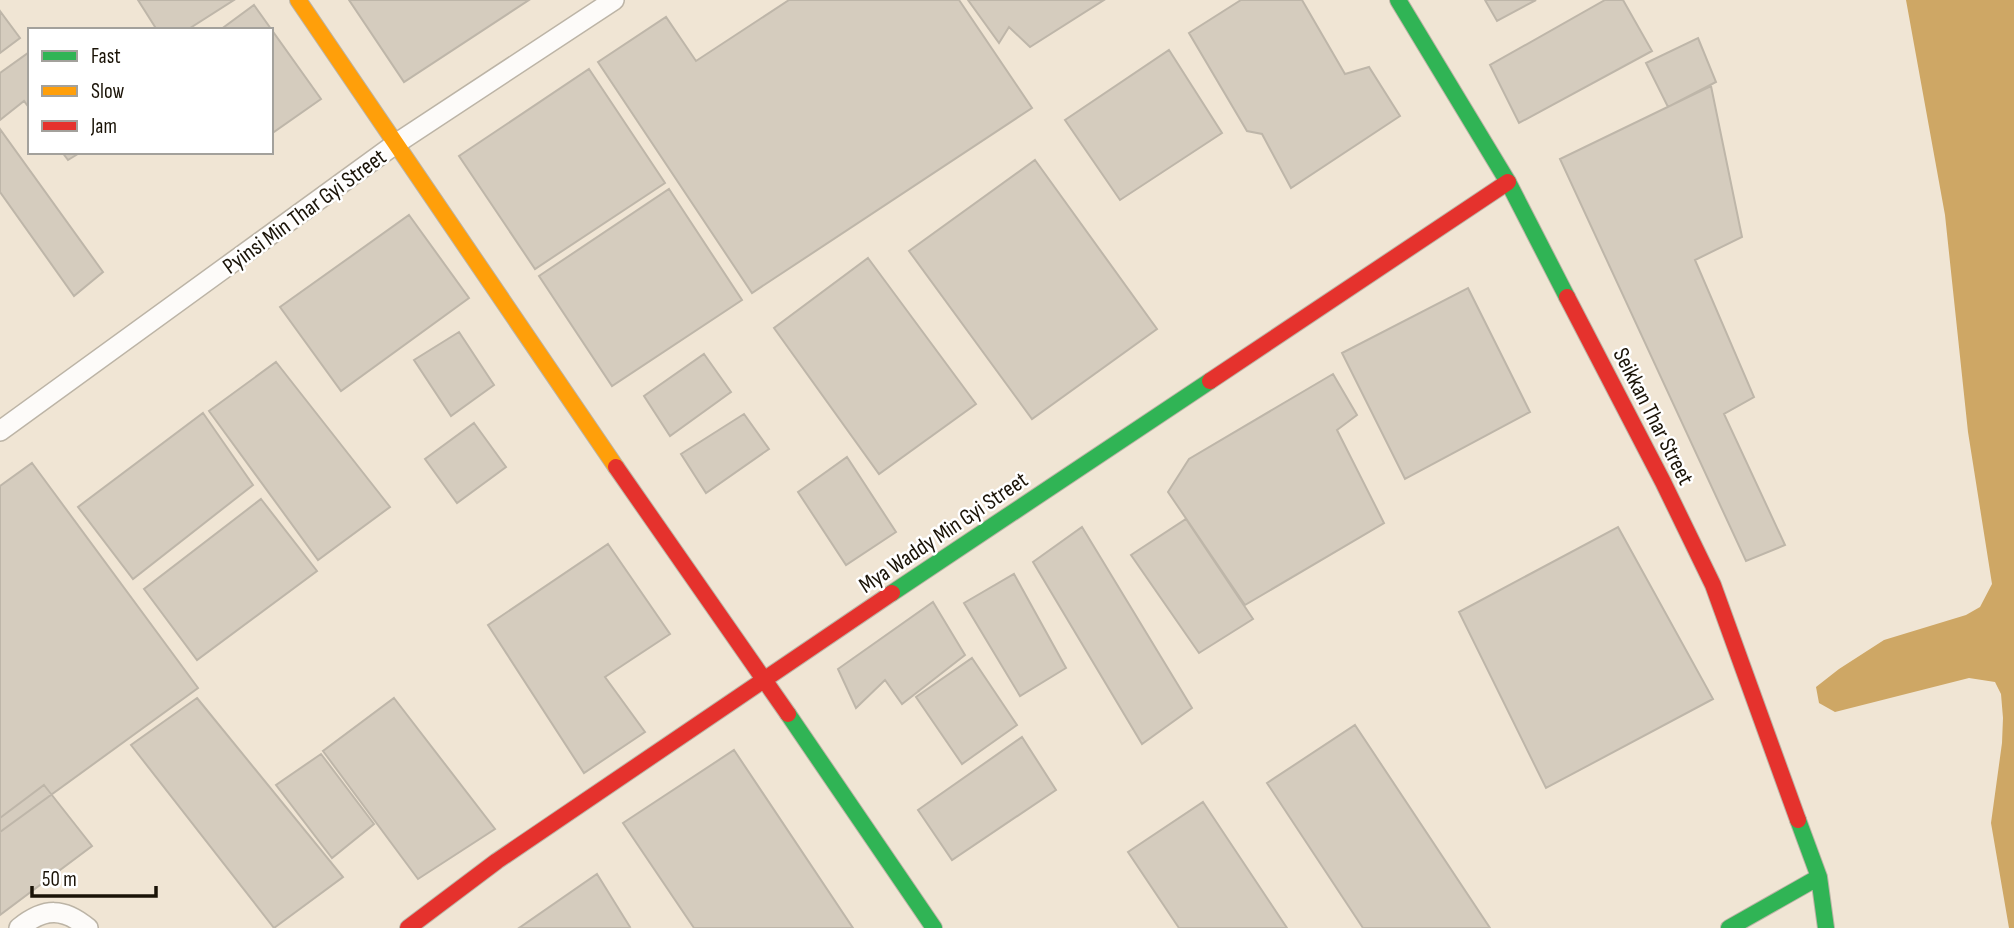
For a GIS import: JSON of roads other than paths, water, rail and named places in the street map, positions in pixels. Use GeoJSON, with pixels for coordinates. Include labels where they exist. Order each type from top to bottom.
{"type":"FeatureCollection","features":[{"type":"Feature","properties":{"kind":"street"},"geometry":{"type":"LineString","coordinates":[[298,0],[394,145],[765,678],[934,928]]}},
{"type":"Feature","properties":{"kind":"street","name":"Pyinsi Min Thar Gyi Street"},"geometry":{"type":"LineString","coordinates":[[0,431],[394,145],[614,0]]}},
{"type":"Feature","properties":{"kind":"street","name":"Seikkan Thar Street"},"geometry":{"type":"LineString","coordinates":[[1398,0],[1508,182],[1657,470],[1713,585],[1819,877],[1826,928]]}},
{"type":"Feature","properties":{"kind":"street","name":"Mya Waddy Min Gyi Street"},"geometry":{"type":"LineString","coordinates":[[408,928],[497,861],[765,678],[1508,182]]}},
{"type":"Feature","properties":{"kind":"street"},"geometry":{"type":"LineString","coordinates":[[1729,928],[1819,877]]}},
{"type":"Feature","properties":{"kind":"street"},"geometry":{"type":"LineString","coordinates":[[19,928],[29,920],[48,913],[72,914],[89,928]]}}]}
